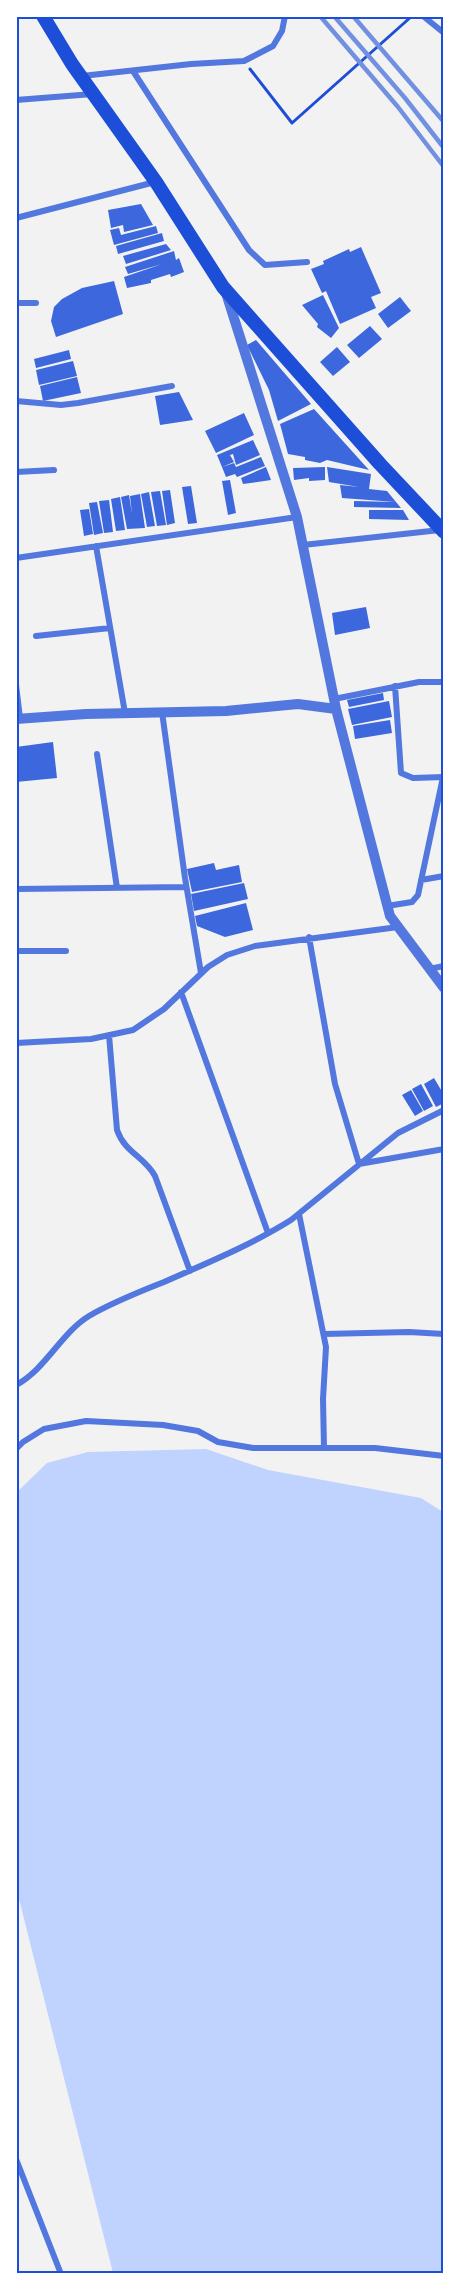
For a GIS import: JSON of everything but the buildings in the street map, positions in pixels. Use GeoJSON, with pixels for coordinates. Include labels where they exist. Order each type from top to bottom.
{"type":"FeatureCollection","features":[{"type":"Feature","properties":{"kind":"main road"},"geometry":{"type":"LineString","coordinates":[[44,16],[81,76],[156,182],[224,287],[380,464],[443,531]]}},
{"type":"Feature","properties":{"kind":"street"},"geometry":{"type":"LineString","coordinates":[[81,76],[244,61],[273,45],[282,31],[285,16]]}},
{"type":"Feature","properties":{"kind":"street"},"geometry":{"type":"LineString","coordinates":[[423,16],[430,24],[444,33]]}},
{"type":"Feature","properties":{"kind":"street"},"geometry":{"type":"LineString","coordinates":[[133,70],[249,250],[265,265],[307,262]]}},
{"type":"Feature","properties":{"kind":"street"},"geometry":{"type":"LineString","coordinates":[[16,100],[93,94]]}},
{"type":"Feature","properties":{"kind":"street"},"geometry":{"type":"LineString","coordinates":[[16,218],[156,182]]}},
{"type":"Feature","properties":{"kind":"street"},"geometry":{"type":"LineString","coordinates":[[224,287],[297,517],[335,704],[390,916],[444,988]]}},
{"type":"Feature","properties":{"kind":"street"},"geometry":{"type":"LineString","coordinates":[[16,303],[36,303]]}},
{"type":"Feature","properties":{"kind":"street"},"geometry":{"type":"LineString","coordinates":[[16,401],[61,405],[172,386]]}},
{"type":"Feature","properties":{"kind":"street"},"geometry":{"type":"LineString","coordinates":[[16,472],[54,470]]}},
{"type":"Feature","properties":{"kind":"street"},"geometry":{"type":"LineString","coordinates":[[16,558],[297,517]]}},
{"type":"Feature","properties":{"kind":"street"},"geometry":{"type":"LineString","coordinates":[[303,545],[443,531]]}},
{"type":"Feature","properties":{"kind":"street"},"geometry":{"type":"LineString","coordinates":[[96,546],[125,713]]}},
{"type":"Feature","properties":{"kind":"street"},"geometry":{"type":"LineString","coordinates":[[36,636],[110,628]]}},
{"type":"Feature","properties":{"kind":"street"},"geometry":{"type":"LineString","coordinates":[[16,686],[18,718],[226,711],[335,704],[395,686],[419,682],[444,682]]}},
{"type":"Feature","properties":{"kind":"street"},"geometry":{"type":"LineString","coordinates":[[387,906],[416,899],[443,777],[413,778],[401,773],[395,686]]}},
{"type":"Feature","properties":{"kind":"street"},"geometry":{"type":"LineString","coordinates":[[162,712],[186,887],[201,974]]}},
{"type":"Feature","properties":{"kind":"street"},"geometry":{"type":"LineString","coordinates":[[98,754],[117,888]]}},
{"type":"Feature","properties":{"kind":"street"},"geometry":{"type":"LineString","coordinates":[[421,880],[444,876]]}},
{"type":"Feature","properties":{"kind":"street"},"geometry":{"type":"LineString","coordinates":[[16,889],[186,887]]}},
{"type":"Feature","properties":{"kind":"street"},"geometry":{"type":"LineString","coordinates":[[16,1043],[91,1039],[133,1030],[146,1023],[201,974],[227,955],[255,946],[309,937],[398,927]]}},
{"type":"Feature","properties":{"kind":"street"},"geometry":{"type":"LineString","coordinates":[[309,937],[335,1084],[358,1164]]}},
{"type":"Feature","properties":{"kind":"street"},"geometry":{"type":"LineString","coordinates":[[16,951],[66,951]]}},
{"type":"Feature","properties":{"kind":"street"},"geometry":{"type":"LineString","coordinates":[[429,969],[444,966]]}},
{"type":"Feature","properties":{"kind":"street"},"geometry":{"type":"LineString","coordinates":[[181,992],[268,1233]]}},
{"type":"Feature","properties":{"kind":"street"},"geometry":{"type":"LineString","coordinates":[[109,1035],[117,1130],[127,1150],[150,1168],[155,1176],[190,1271]]}},
{"type":"Feature","properties":{"kind":"street"},"geometry":{"type":"LineString","coordinates":[[16,1385],[38,1367],[79,1323],[114,1303],[190,1271],[268,1233],[299,1214],[398,1133],[444,1110]]}},
{"type":"Feature","properties":{"kind":"street"},"geometry":{"type":"LineString","coordinates":[[358,1164],[444,1149]]}},
{"type":"Feature","properties":{"kind":"street"},"geometry":{"type":"LineString","coordinates":[[299,1214],[324,1334],[326,1367],[323,1399],[324,1448]]}},
{"type":"Feature","properties":{"kind":"street"},"geometry":{"type":"LineString","coordinates":[[324,1334],[409,1332],[444,1334]]}},
{"type":"Feature","properties":{"kind":"street"},"geometry":{"type":"LineString","coordinates":[[16,1449],[44,1429],[86,1421],[163,1425],[198,1431],[218,1442],[253,1448],[375,1448],[444,1456]]}},
{"type":"Feature","properties":{"kind":"street"},"geometry":{"type":"LineString","coordinates":[[16,2158],[61,2274]]}},
{"type":"Feature","properties":{"kind":"path"},"geometry":{"type":"LineString","coordinates":[[244,61],[291,123],[412,16]]}},
{"type":"Feature","properties":{"kind":"water"},"geometry":{"type":"Polygon","coordinates":[[[206,1449],[268,1470],[421,1498],[443,1512],[443,2273],[113,2273],[17,1891],[17,1492],[47,1463],[88,1452],[206,1449]]]}},
{"type":"Feature","properties":{"kind":"railway"},"geometry":{"type":"LineString","coordinates":[[320,16],[398,107],[444,167]]}},
{"type":"Feature","properties":{"kind":"railway"},"geometry":{"type":"LineString","coordinates":[[334,16],[405,98],[444,148]]}},
{"type":"Feature","properties":{"kind":"railway"},"geometry":{"type":"LineString","coordinates":[[353,16],[444,122]]}}]}
